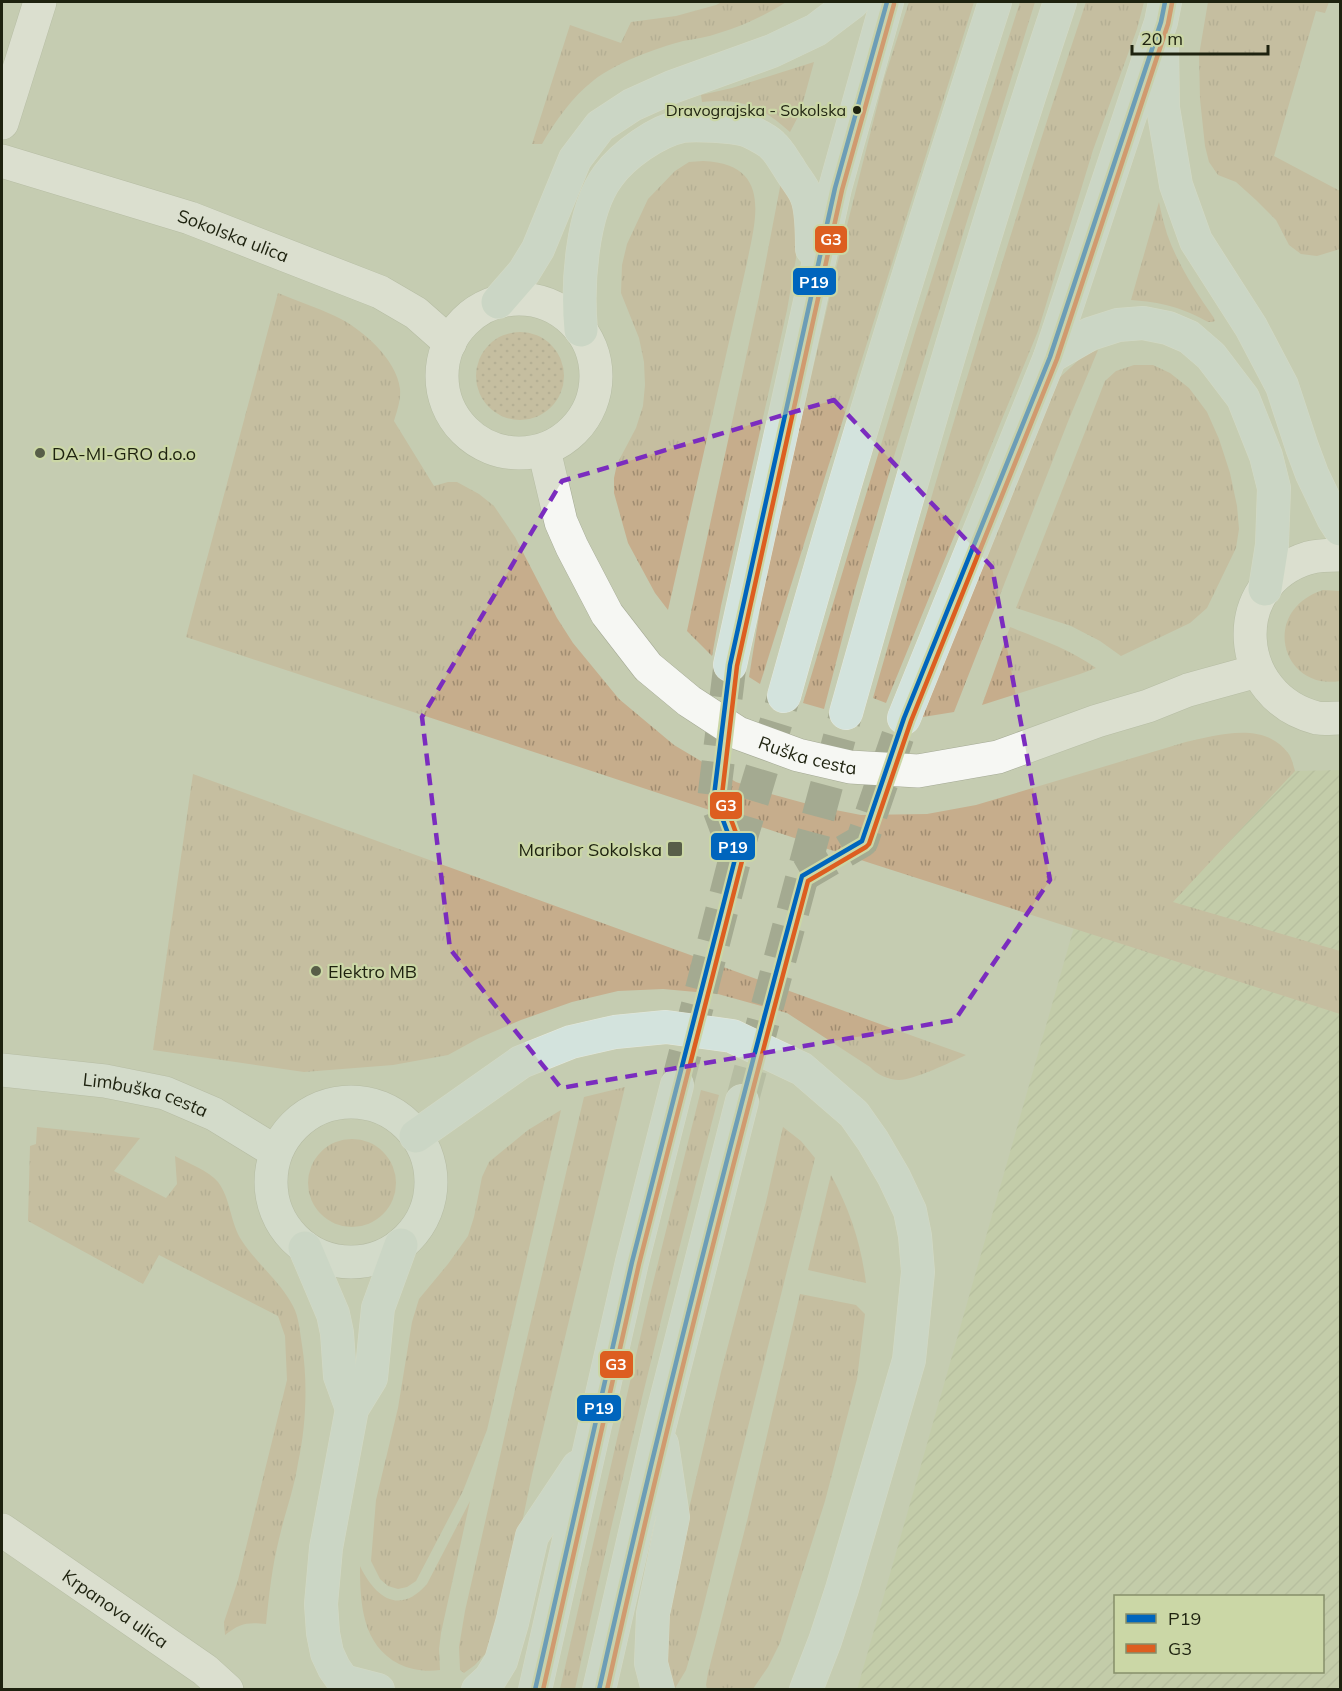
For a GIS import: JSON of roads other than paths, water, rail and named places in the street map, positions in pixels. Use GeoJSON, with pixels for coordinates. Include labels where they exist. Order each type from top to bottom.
{"type":"FeatureCollection","features":[{"type":"Feature","properties":{"kind":"main road"},"geometry":{"type":"LineString","coordinates":[[498,302],[524,272],[538,249],[575,159],[600,126],[632,105],[672,87],[772,51],[816,30],[853,2]]}},
{"type":"Feature","properties":{"kind":"main road"},"geometry":{"type":"LineString","coordinates":[[730,665],[835,188],[887,2]]}},
{"type":"Feature","properties":{"kind":"main road"},"geometry":{"type":"LineString","coordinates":[[784,696],[827,540],[890,332],[995,2]]}},
{"type":"Feature","properties":{"kind":"main road"},"geometry":{"type":"LineString","coordinates":[[846,713],[941,382],[1060,2]]}},
{"type":"Feature","properties":{"kind":"main road"},"geometry":{"type":"LineString","coordinates":[[904,718],[1050,357],[1163,12]]}},
{"type":"Feature","properties":{"kind":"main road"},"geometry":{"type":"LineString","coordinates":[[1163,12],[1163,108],[1176,185],[1196,241],[1251,327],[1282,386],[1312,474],[1333,518],[1341,529]]}},
{"type":"Feature","properties":{"kind":"main road"},"geometry":{"type":"LineString","coordinates":[[581,330],[580,274],[585,240],[590,217],[607,176],[630,153],[653,138],[683,126],[716,126],[746,130],[774,146],[806,196],[812,229],[812,290]]}},
{"type":"Feature","properties":{"kind":"main road"},"geometry":{"type":"LineString","coordinates":[[1050,357],[1090,334],[1118,325],[1143,323],[1168,328],[1189,337],[1211,356],[1243,398],[1266,456],[1274,488],[1272,545],[1265,589]]}},
{"type":"Feature","properties":{"kind":"main road"},"geometry":{"type":"LineString","coordinates":[[416,1136],[521,1062],[571,1042],[615,1032],[666,1027],[732,1036],[802,1069],[854,1114],[884,1159],[910,1211],[918,1272],[909,1360],[842,1589],[806,1689]]}},
{"type":"Feature","properties":{"kind":"main road","name":"Limbuška cesta"},"geometry":{"type":"LineString","coordinates":[[2,1070],[105,1081],[165,1093],[214,1114],[276,1152]]}},
{"type":"Feature","properties":{"kind":"main road"},"geometry":{"type":"LineString","coordinates":[[536,1689],[632,1262],[677,1085]]}},
{"type":"Feature","properties":{"kind":"main road"},"geometry":{"type":"LineString","coordinates":[[599,1689],[660,1424],[742,1101]]}},
{"type":"Feature","properties":{"kind":"main road"},"geometry":{"type":"LineString","coordinates":[[351,1102],[370,1104],[403,1121],[416,1136],[427,1157],[431,1181],[428,1205],[417,1227],[401,1245],[380,1257],[356,1262],[329,1259],[305,1248],[285,1229],[273,1205],[270,1178],[276,1152],[285,1135],[299,1121],[314,1111],[332,1104],[351,1102]]}},
{"type":"Feature","properties":{"kind":"main road"},"geometry":{"type":"LineString","coordinates":[[378,1689],[344,1685],[327,1653],[321,1605],[333,1503],[352,1409],[371,1378],[378,1308],[401,1245]]}},
{"type":"Feature","properties":{"kind":"main road"},"geometry":{"type":"LineString","coordinates":[[305,1248],[333,1314],[337,1333],[340,1376],[352,1409]]}},
{"type":"Feature","properties":{"kind":"main road"},"geometry":{"type":"LineString","coordinates":[[658,1689],[651,1663],[653,1614],[673,1517],[660,1424]]}},
{"type":"Feature","properties":{"kind":"main road"},"geometry":{"type":"LineString","coordinates":[[478,1689],[490,1679],[501,1660],[532,1536],[589,1451]]}},
{"type":"Feature","properties":{"kind":"street"},"geometry":{"type":"LineString","coordinates":[[2,123],[40,2]]}},
{"type":"Feature","properties":{"kind":"street","name":"Sokolska ulica"},"geometry":{"type":"LineString","coordinates":[[2,161],[190,218],[380,292],[416,313],[450,343]]}},
{"type":"Feature","properties":{"kind":"street"},"geometry":{"type":"LineString","coordinates":[[525,300],[546,304],[567,315],[581,330],[593,355],[596,373],[594,393],[587,413],[565,438],[544,450],[527,453],[498,450],[478,442],[459,425],[443,391],[443,365],[458,328],[475,313],[498,302],[525,300]]}},
{"type":"Feature","properties":{"kind":"street","name":"Ruška cesta"},"geometry":{"type":"LineString","coordinates":[[544,450],[561,522],[572,547],[607,614],[648,667],[689,701],[738,733],[798,756],[850,767],[918,771],[998,757],[1188,690],[1257,671]]}},
{"type":"Feature","properties":{"kind":"street"},"geometry":{"type":"LineString","coordinates":[[1341,555],[1308,558],[1277,575],[1265,589],[1257,604],[1250,637],[1257,671],[1268,688],[1283,702],[1301,712],[1320,718],[1341,718]]}},
{"type":"Feature","properties":{"kind":"street","name":"Krpanova ulica"},"geometry":{"type":"LineString","coordinates":[[2,1530],[205,1670],[227,1689]]}},
{"type":"Feature","properties":{"kind":"tunnel"},"geometry":{"type":"LineString","coordinates":[[730,665],[714,796],[736,855]]}},
{"type":"Feature","properties":{"kind":"tunnel"},"geometry":{"type":"LineString","coordinates":[[677,1085],[736,855],[784,696]]}},
{"type":"Feature","properties":{"kind":"tunnel"},"geometry":{"type":"LineString","coordinates":[[742,1101],[846,713]]}},
{"type":"Feature","properties":{"kind":"tunnel"},"geometry":{"type":"LineString","coordinates":[[802,876],[862,841],[904,718]]}},
{"type":"Feature","properties":{"kind":"place","name":"Dravograjska - Sokolska"},"geometry":{"type":"Point","coordinates":[857,110]}},
{"type":"Feature","properties":{"kind":"place","name":"DA-MI-GRO d.o.o"},"geometry":{"type":"Point","coordinates":[40,453]}},
{"type":"Feature","properties":{"kind":"place","name":"Maribor Sokolska"},"geometry":{"type":"Point","coordinates":[675,849]}},
{"type":"Feature","properties":{"kind":"place","name":"Elektro MB"},"geometry":{"type":"Point","coordinates":[316,971]}}]}
